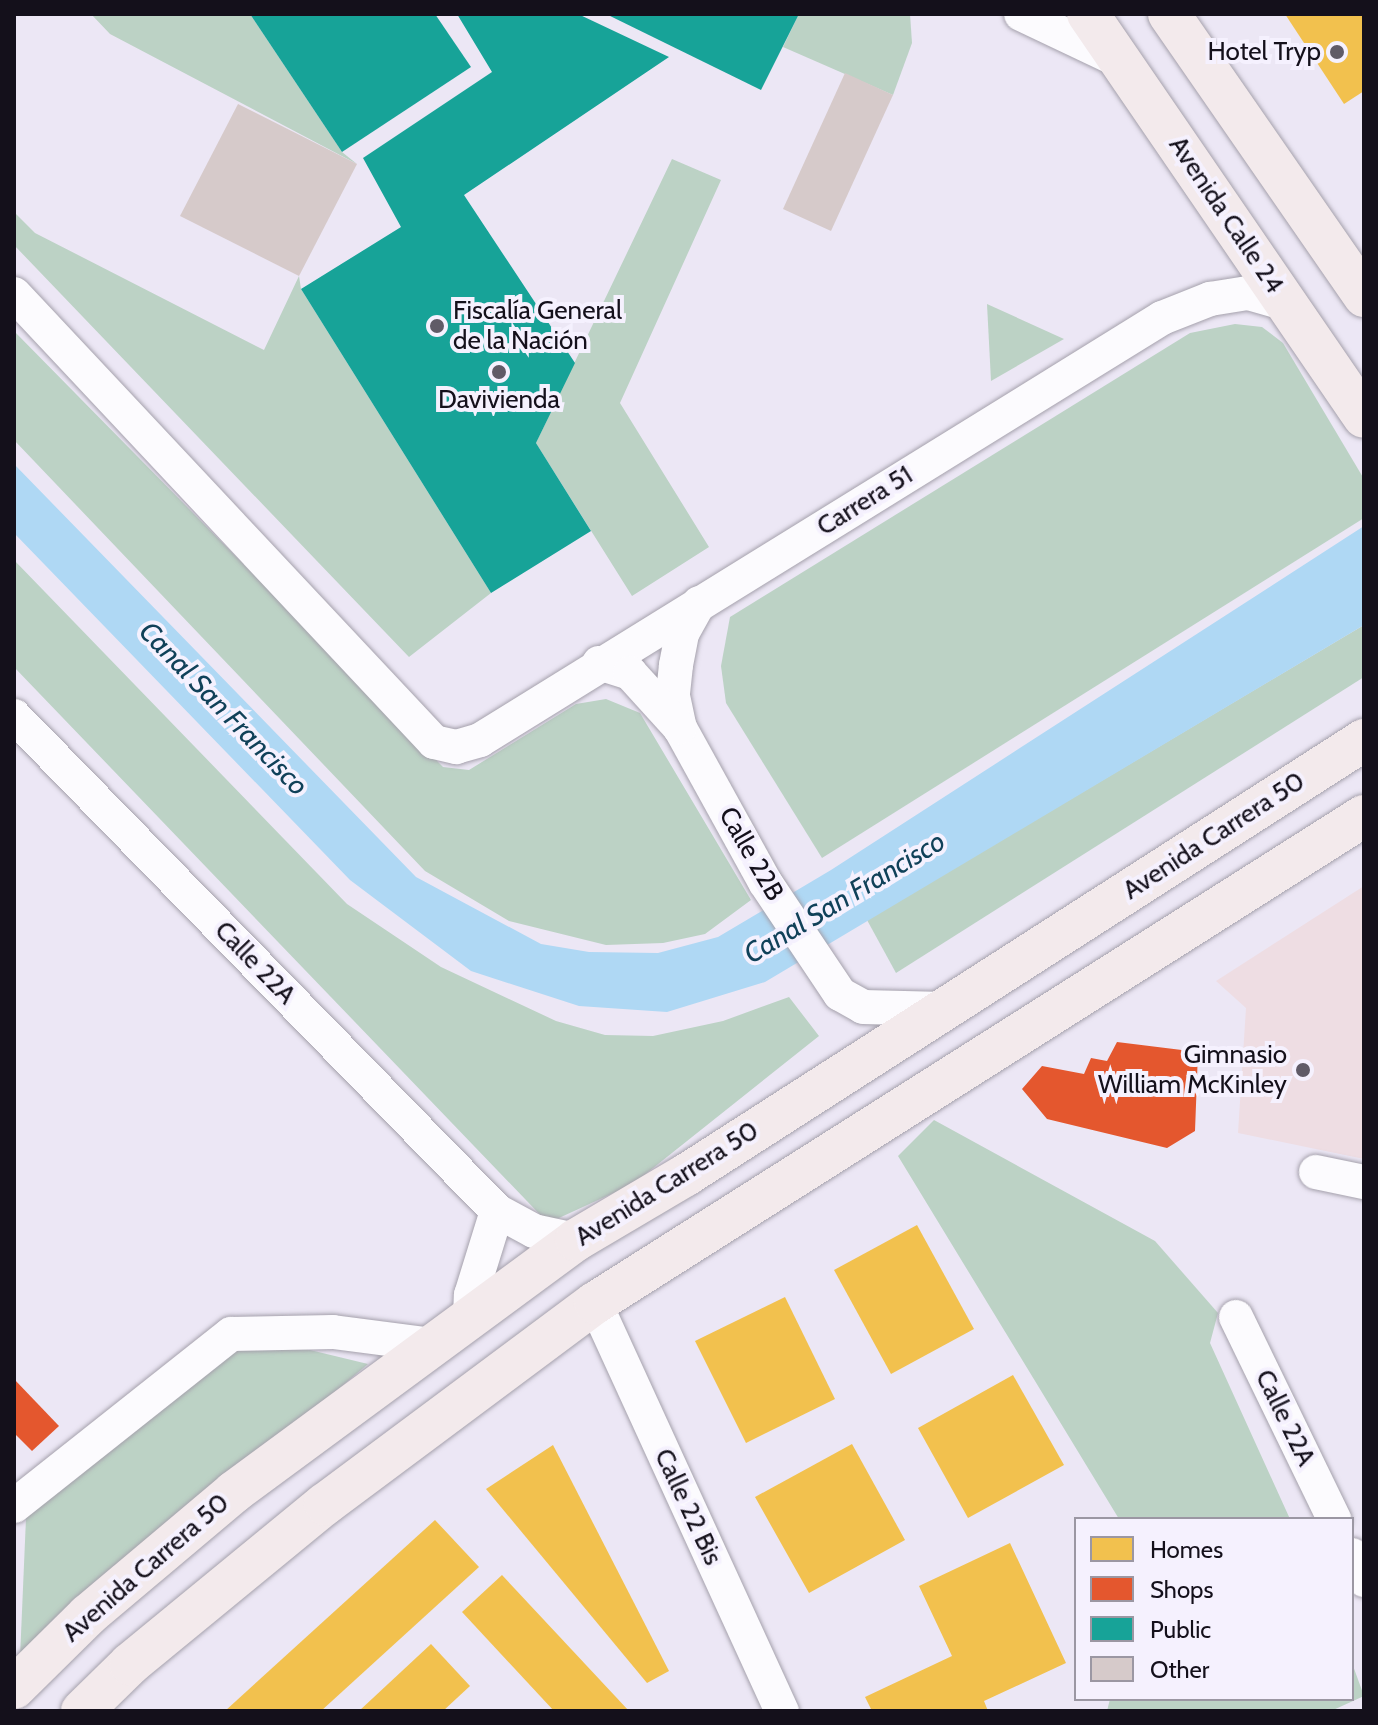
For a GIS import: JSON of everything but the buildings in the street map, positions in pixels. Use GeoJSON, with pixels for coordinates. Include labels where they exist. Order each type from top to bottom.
{"type":"FeatureCollection","features":[{"type":"Feature","properties":{"kind":"main road","name":"Avenida Calle 24"},"geometry":{"type":"LineString","coordinates":[[1088,14],[1364,417]]}},
{"type":"Feature","properties":{"kind":"main road"},"geometry":{"type":"LineString","coordinates":[[1169,14],[1364,296]]}},
{"type":"Feature","properties":{"kind":"main road","name":"Avenida Carrera 50"},"geometry":{"type":"LineString","coordinates":[[14,1688],[155,1557],[576,1240],[945,1009],[1364,740]]}},
{"type":"Feature","properties":{"kind":"main road"},"geometry":{"type":"LineString","coordinates":[[82,1711],[130,1664],[325,1504],[595,1303],[1364,816]]}},
{"type":"Feature","properties":{"kind":"street"},"geometry":{"type":"LineString","coordinates":[[1021,14],[1120,61]]}},
{"type":"Feature","properties":{"kind":"street","name":"Carrera 51"},"geometry":{"type":"LineString","coordinates":[[14,294],[434,742],[456,747],[480,740],[599,663],[1162,318],[1210,299],[1248,293],[1287,304]]}},
{"type":"Feature","properties":{"kind":"street","name":"Calle 22B"},"geometry":{"type":"LineString","coordinates":[[699,603],[682,634],[676,665],[673,696],[680,728],[765,882],[840,994],[863,1007],[945,1009]]}},
{"type":"Feature","properties":{"kind":"street"},"geometry":{"type":"LineString","coordinates":[[599,663],[630,673],[680,728]]}},
{"type":"Feature","properties":{"kind":"street","name":"Calle 22A"},"geometry":{"type":"LineString","coordinates":[[14,716],[497,1211],[534,1231],[576,1240]]}},
{"type":"Feature","properties":{"kind":"street"},"geometry":{"type":"LineString","coordinates":[[1316,1172],[1364,1182]]}},
{"type":"Feature","properties":{"kind":"street"},"geometry":{"type":"LineString","coordinates":[[470,1319],[471,1295],[497,1211]]}},
{"type":"Feature","properties":{"kind":"street","name":"Calle 22 Bis"},"geometry":{"type":"LineString","coordinates":[[595,1303],[782,1711]]}},
{"type":"Feature","properties":{"kind":"street","name":"Calle 22A"},"geometry":{"type":"LineString","coordinates":[[1236,1317],[1333,1517]]}},
{"type":"Feature","properties":{"kind":"street"},"geometry":{"type":"LineString","coordinates":[[16,1499],[231,1334],[333,1332],[433,1345]]}},
{"type":"Feature","properties":{"kind":"street"},"geometry":{"type":"LineString","coordinates":[[1354,1559],[1364,1580]]}},
{"type":"Feature","properties":{"kind":"shaded area","name":"Gimnasio William McKinley"},"geometry":{"type":"Polygon","coordinates":[[[1364,886],[1364,1159],[1238,1133],[1246,1008],[1216,981],[1364,886]]]}},
{"type":"Feature","properties":{"kind":"green space"},"geometry":{"type":"Polygon","coordinates":[[[91,14],[250,14],[342,152],[357,164],[110,34],[91,14]]]}},
{"type":"Feature","properties":{"kind":"green space"},"geometry":{"type":"Polygon","coordinates":[[[799,14],[910,14],[912,43],[893,95],[783,47],[799,14]]]}},
{"type":"Feature","properties":{"kind":"green space"},"geometry":{"type":"Polygon","coordinates":[[[672,159],[721,180],[620,403],[709,547],[632,596],[536,443],[672,159]]]}},
{"type":"Feature","properties":{"kind":"green space"},"geometry":{"type":"Polygon","coordinates":[[[14,212],[35,233],[264,350],[299,276],[301,289],[491,593],[409,657],[14,245],[14,212]]]}},
{"type":"Feature","properties":{"kind":"green space"},"geometry":{"type":"Polygon","coordinates":[[[987,304],[1064,339],[991,381],[987,304]]]}},
{"type":"Feature","properties":{"kind":"green space"},"geometry":{"type":"Polygon","coordinates":[[[1235,324],[1262,327],[1283,343],[1364,479],[1364,518],[822,858],[726,703],[721,666],[730,617],[1190,333],[1235,324]]]}},
{"type":"Feature","properties":{"kind":"green space"},"geometry":{"type":"Polygon","coordinates":[[[14,331],[443,767],[469,770],[576,704],[606,699],[640,713],[751,900],[705,934],[663,943],[606,945],[509,921],[425,871],[14,440],[14,331]]]}},
{"type":"Feature","properties":{"kind":"green space"},"geometry":{"type":"Polygon","coordinates":[[[14,560],[347,904],[441,967],[556,1021],[605,1035],[653,1036],[723,1021],[789,997],[819,1036],[633,1184],[548,1223],[14,667],[14,560]]]}},
{"type":"Feature","properties":{"kind":"green space"},"geometry":{"type":"Polygon","coordinates":[[[1364,625],[1364,677],[896,973],[867,920],[1364,625]]]}},
{"type":"Feature","properties":{"kind":"green space"},"geometry":{"type":"Polygon","coordinates":[[[934,1120],[1155,1241],[1218,1313],[1210,1343],[1289,1517],[1118,1517],[898,1156],[934,1120]]]}},
{"type":"Feature","properties":{"kind":"green space"},"geometry":{"type":"Polygon","coordinates":[[[239,1345],[310,1350],[368,1364],[20,1658],[26,1518],[239,1345]]]}},
{"type":"Feature","properties":{"kind":"green space"},"geometry":{"type":"Polygon","coordinates":[[[1354,1668],[1364,1696],[1354,1701],[1354,1668]]]}},
{"type":"Feature","properties":{"kind":"green space"},"geometry":{"type":"Polygon","coordinates":[[[1110,1701],[1353,1701],[1331,1711],[1107,1711],[1110,1701]]]}},
{"type":"Feature","properties":{"kind":"water","name":"Canal San Francisco"},"geometry":{"type":"Polygon","coordinates":[[[14,464],[416,877],[541,944],[589,952],[658,953],[718,937],[831,870],[1364,526],[1364,625],[765,982],[667,1012],[579,1006],[471,971],[350,880],[14,533],[14,464]]]}},
{"type":"Feature","properties":{"kind":"place","name":"Hotel Tryp"},"geometry":{"type":"Point","coordinates":[1337,52]}},
{"type":"Feature","properties":{"kind":"place","name":"Fiscalía General de la Nación"},"geometry":{"type":"Point","coordinates":[437,326]}},
{"type":"Feature","properties":{"kind":"place","name":"Davivienda"},"geometry":{"type":"Point","coordinates":[499,372]}},
{"type":"Feature","properties":{"kind":"place","name":"Gimnasio William McKinley"},"geometry":{"type":"Point","coordinates":[1303,1070]}}]}
